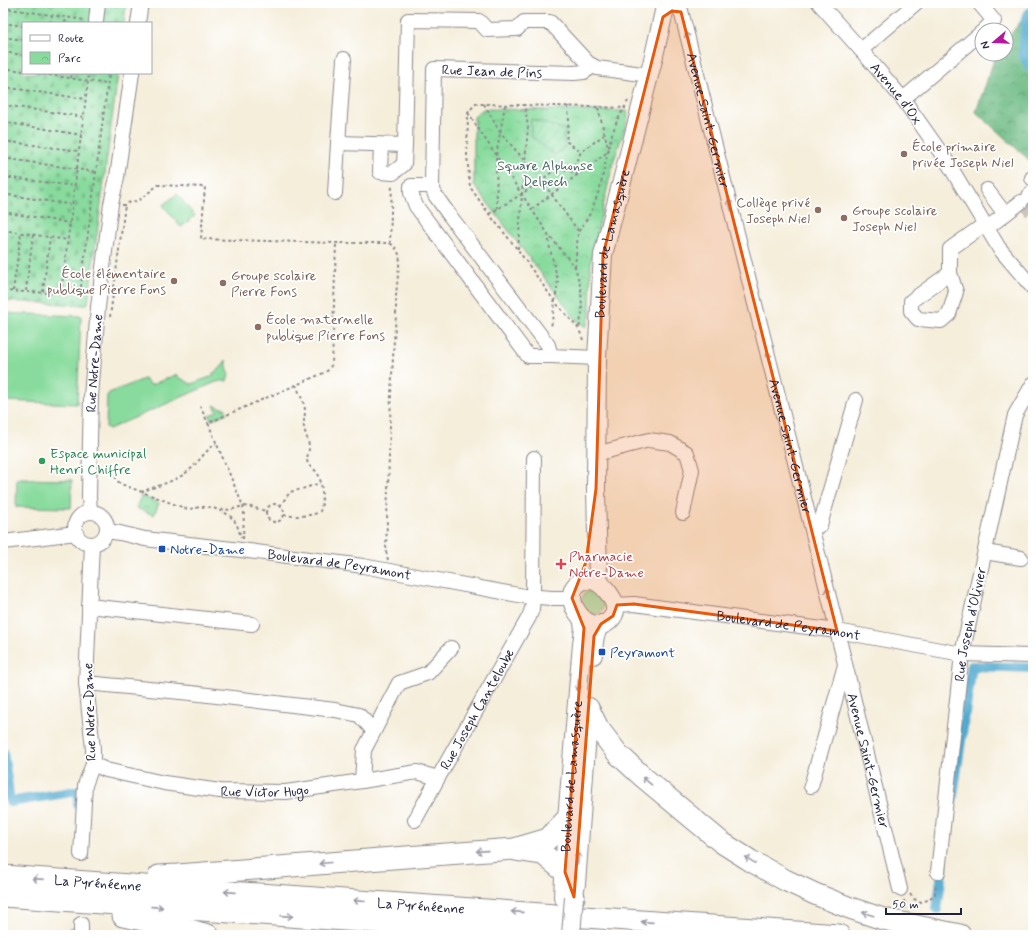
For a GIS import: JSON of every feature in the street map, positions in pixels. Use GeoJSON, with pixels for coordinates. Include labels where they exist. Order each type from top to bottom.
{"type":"FeatureCollection","features":[{"type":"Feature","properties":{"kind":"highway"},"geometry":{"type":"LineString","coordinates":[[589,710],[598,728],[618,754],[643,777],[721,842],[751,861],[785,880],[850,908],[883,919],[960,935]]}},
{"type":"Feature","properties":{"kind":"highway"},"geometry":{"type":"LineString","coordinates":[[72,881],[85,874],[146,876],[178,875],[514,849],[548,839],[567,819]]}},
{"type":"Feature","properties":{"kind":"highway"},"geometry":{"type":"LineString","coordinates":[[514,849],[543,854],[565,872],[568,897]]}},
{"type":"Feature","properties":{"kind":"highway","name":"La Pyrénéenne"},"geometry":{"type":"LineString","coordinates":[[3,876],[839,935]]}},
{"type":"Feature","properties":{"kind":"highway","name":"La Pyrénéenne"},"geometry":{"type":"LineString","coordinates":[[3,896],[559,935]]}},
{"type":"Feature","properties":{"kind":"highway"},"geometry":{"type":"LineString","coordinates":[[34,898],[39,906],[146,920],[208,935]]}},
{"type":"Feature","properties":{"kind":"main road","name":"Boulevard de Lamasquère"},"geometry":{"type":"LineString","coordinates":[[600,584],[598,576],[594,358],[603,255],[630,106],[649,76],[672,9]]}},
{"type":"Feature","properties":{"kind":"main road","name":"Boulevard de Lamasquère"},"geometry":{"type":"LineString","coordinates":[[581,582],[586,562],[596,489]]}},
{"type":"Feature","properties":{"kind":"main road"},"geometry":{"type":"LineString","coordinates":[[590,580],[600,584],[612,598],[615,605],[615,610],[613,616],[609,620],[596,625],[591,624],[582,618],[577,612],[573,605],[572,593],[574,588],[581,582],[590,580]]}},
{"type":"Feature","properties":{"kind":"main road","name":"Boulevard de Lamasquère"},"geometry":{"type":"LineString","coordinates":[[565,872],[567,819],[584,628],[582,618]]}},
{"type":"Feature","properties":{"kind":"main road","name":"Boulevard de Lamasquère"},"geometry":{"type":"LineString","coordinates":[[559,935],[568,897],[576,884],[594,636],[601,624]]}},
{"type":"Feature","properties":{"kind":"main road","name":"Boulevard de Lamasquère"},"geometry":{"type":"LineString","coordinates":[[568,897],[571,935]]}},
{"type":"Feature","properties":{"kind":"street"},"geometry":{"type":"LineString","coordinates":[[96,21],[98,3]]}},
{"type":"Feature","properties":{"kind":"street"},"geometry":{"type":"LineString","coordinates":[[138,22],[141,3]]}},
{"type":"Feature","properties":{"kind":"street","name":"Avenue d'Ox"},"geometry":{"type":"LineString","coordinates":[[819,3],[903,99],[948,163],[999,248],[1033,288]]}},
{"type":"Feature","properties":{"kind":"street"},"geometry":{"type":"LineString","coordinates":[[861,50],[916,3]]}},
{"type":"Feature","properties":{"kind":"street"},"geometry":{"type":"LineString","coordinates":[[979,3],[994,21],[993,22]]}},
{"type":"Feature","properties":{"kind":"street","name":"Avenue Saint-Germier"},"geometry":{"type":"LineString","coordinates":[[672,9],[834,613],[845,665],[900,889]]}},
{"type":"Feature","properties":{"kind":"street"},"geometry":{"type":"LineString","coordinates":[[381,145],[380,172],[396,170],[404,164],[408,20],[479,21],[487,30],[517,29],[524,22],[550,22],[588,63],[593,66],[597,68],[649,76]]}},
{"type":"Feature","properties":{"kind":"street"},"geometry":{"type":"LineString","coordinates":[[903,99],[974,39]]}},
{"type":"Feature","properties":{"kind":"street"},"geometry":{"type":"LineString","coordinates":[[335,193],[344,59]]}},
{"type":"Feature","properties":{"kind":"street","name":"Rue Jean de Pins"},"geometry":{"type":"LineString","coordinates":[[549,351],[435,195],[432,186],[434,69],[574,73],[584,72],[593,66]]}},
{"type":"Feature","properties":{"kind":"street","name":"Rue Notre-Dame"},"geometry":{"type":"LineString","coordinates":[[90,511],[89,454],[91,398],[98,307],[118,204],[117,177],[132,74]]}},
{"type":"Feature","properties":{"kind":"street"},"geometry":{"type":"LineString","coordinates":[[338,143],[405,145]]}},
{"type":"Feature","properties":{"kind":"street"},"geometry":{"type":"LineString","coordinates":[[396,170],[411,186],[411,193],[416,206],[528,356],[549,351],[594,358]]}},
{"type":"Feature","properties":{"kind":"street"},"geometry":{"type":"LineString","coordinates":[[411,186],[432,186]]}},
{"type":"Feature","properties":{"kind":"street"},"geometry":{"type":"LineString","coordinates":[[987,190],[1005,214]]}},
{"type":"Feature","properties":{"kind":"street"},"geometry":{"type":"LineString","coordinates":[[950,274],[950,249],[1005,214],[1028,197]]}},
{"type":"Feature","properties":{"kind":"street","name":"Rue Joseph d'Olivier"},"geometry":{"type":"LineString","coordinates":[[938,872],[962,654],[1014,416],[1033,384]]}},
{"type":"Feature","properties":{"kind":"street"},"geometry":{"type":"LineString","coordinates":[[812,529],[820,525],[856,400]]}},
{"type":"Feature","properties":{"kind":"street"},"geometry":{"type":"LineString","coordinates":[[596,454],[649,440],[670,443],[687,453],[692,470],[684,513]]}},
{"type":"Feature","properties":{"kind":"street","name":"Rue Joseph Canteloube"},"geometry":{"type":"LineString","coordinates":[[415,820],[529,617],[532,609],[534,458]]}},
{"type":"Feature","properties":{"kind":"street"},"geometry":{"type":"LineString","coordinates":[[90,511],[100,514],[104,518],[107,531],[105,537],[97,543],[92,544],[78,538],[75,528],[78,518],[90,511]]}},
{"type":"Feature","properties":{"kind":"street","name":"Boulevard de Peyramont"},"geometry":{"type":"LineString","coordinates":[[107,531],[145,539],[390,570],[533,597],[572,598]]}},
{"type":"Feature","properties":{"kind":"street"},"geometry":{"type":"LineString","coordinates":[[3,542],[76,533]]}},
{"type":"Feature","properties":{"kind":"street","name":"Rue Notre-Dame"},"geometry":{"type":"LineString","coordinates":[[81,854],[85,785],[93,764],[93,749],[86,683],[92,544]]}},
{"type":"Feature","properties":{"kind":"street"},"geometry":{"type":"LineString","coordinates":[[985,552],[1021,558]]}},
{"type":"Feature","properties":{"kind":"street","name":"Boulevard de Peyramont"},"geometry":{"type":"LineString","coordinates":[[615,605],[634,604],[837,631],[962,654],[1033,656]]}},
{"type":"Feature","properties":{"kind":"street"},"geometry":{"type":"LineString","coordinates":[[89,606],[252,624]]}},
{"type":"Feature","properties":{"kind":"street"},"geometry":{"type":"LineString","coordinates":[[362,781],[364,750],[399,683],[428,673],[450,648]]}},
{"type":"Feature","properties":{"kind":"street"},"geometry":{"type":"LineString","coordinates":[[811,786],[845,665]]}},
{"type":"Feature","properties":{"kind":"street"},"geometry":{"type":"LineString","coordinates":[[86,683],[191,693],[335,710],[359,715],[374,731]]}},
{"type":"Feature","properties":{"kind":"street","name":"Rue Victor Hugo"},"geometry":{"type":"LineString","coordinates":[[93,764],[106,770],[164,783],[220,791],[286,792],[417,772],[438,778]]}},
{"type":"Feature","properties":{"kind":"path"},"geometry":{"type":"LineString","coordinates":[[3,8],[96,21]]}},
{"type":"Feature","properties":{"kind":"path"},"geometry":{"type":"LineString","coordinates":[[50,22],[52,15]]}},
{"type":"Feature","properties":{"kind":"path"},"geometry":{"type":"LineString","coordinates":[[65,22],[66,17]]}},
{"type":"Feature","properties":{"kind":"path"},"geometry":{"type":"LineString","coordinates":[[3,23],[22,26]]}},
{"type":"Feature","properties":{"kind":"path"},"geometry":{"type":"LineString","coordinates":[[3,37],[22,40]]}},
{"type":"Feature","properties":{"kind":"path"},"geometry":{"type":"LineString","coordinates":[[3,52],[22,56]]}},
{"type":"Feature","properties":{"kind":"path"},"geometry":{"type":"LineString","coordinates":[[3,68],[22,71]]}},
{"type":"Feature","properties":{"kind":"path"},"geometry":{"type":"LineString","coordinates":[[57,74],[107,84]]}},
{"type":"Feature","properties":{"kind":"path"},"geometry":{"type":"LineString","coordinates":[[71,78],[72,74]]}},
{"type":"Feature","properties":{"kind":"path"},"geometry":{"type":"LineString","coordinates":[[61,293],[90,74]]}},
{"type":"Feature","properties":{"kind":"path"},"geometry":{"type":"LineString","coordinates":[[3,290],[80,294],[109,74]]}},
{"type":"Feature","properties":{"kind":"path"},"geometry":{"type":"LineString","coordinates":[[3,87],[86,99]]}},
{"type":"Feature","properties":{"kind":"path"},"geometry":{"type":"LineString","coordinates":[[594,358],[579,329],[555,302],[518,250],[488,214],[470,187],[467,155],[468,113],[475,104],[598,108],[630,106]]}},
{"type":"Feature","properties":{"kind":"path"},"geometry":{"type":"LineString","coordinates":[[484,104],[500,132],[525,162]]}},
{"type":"Feature","properties":{"kind":"path"},"geometry":{"type":"LineString","coordinates":[[3,105],[84,117]]}},
{"type":"Feature","properties":{"kind":"path"},"geometry":{"type":"LineString","coordinates":[[497,209],[496,156],[505,105]]}},
{"type":"Feature","properties":{"kind":"path"},"geometry":{"type":"LineString","coordinates":[[518,250],[528,128],[526,105]]}},
{"type":"Feature","properties":{"kind":"path"},"geometry":{"type":"LineString","coordinates":[[568,106],[569,121],[566,141],[581,152]]}},
{"type":"Feature","properties":{"kind":"path"},"geometry":{"type":"LineString","coordinates":[[579,329],[582,312],[581,289],[575,267],[579,232],[591,212],[600,188],[611,137],[617,121],[630,106]]}},
{"type":"Feature","properties":{"kind":"path"},"geometry":{"type":"LineString","coordinates":[[598,108],[609,151]]}},
{"type":"Feature","properties":{"kind":"path"},"geometry":{"type":"LineString","coordinates":[[468,113],[548,234],[575,267]]}},
{"type":"Feature","properties":{"kind":"path"},"geometry":{"type":"LineString","coordinates":[[3,122],[82,135]]}},
{"type":"Feature","properties":{"kind":"path"},"geometry":{"type":"LineString","coordinates":[[571,171],[581,152],[604,135]]}},
{"type":"Feature","properties":{"kind":"path"},"geometry":{"type":"LineString","coordinates":[[3,141],[80,152]]}},
{"type":"Feature","properties":{"kind":"path"},"geometry":{"type":"LineString","coordinates":[[531,209],[609,151]]}},
{"type":"Feature","properties":{"kind":"path"},"geometry":{"type":"LineString","coordinates":[[3,158],[96,172]]}},
{"type":"Feature","properties":{"kind":"path"},"geometry":{"type":"LineString","coordinates":[[488,214],[522,194],[559,167],[578,174]]}},
{"type":"Feature","properties":{"kind":"path"},"geometry":{"type":"LineString","coordinates":[[390,243],[396,170]]}},
{"type":"Feature","properties":{"kind":"path"},"geometry":{"type":"LineString","coordinates":[[3,176],[75,186]]}},
{"type":"Feature","properties":{"kind":"path"},"geometry":{"type":"LineString","coordinates":[[541,180],[579,232]]}},
{"type":"Feature","properties":{"kind":"path"},"geometry":{"type":"LineString","coordinates":[[109,324],[118,204],[138,201],[158,185],[205,187],[201,239],[390,243],[395,247],[400,256],[394,340],[389,449],[386,551],[390,570]]}},
{"type":"Feature","properties":{"kind":"path"},"geometry":{"type":"LineString","coordinates":[[3,194],[73,205]]}},
{"type":"Feature","properties":{"kind":"path"},"geometry":{"type":"LineString","coordinates":[[3,212],[70,223]]}},
{"type":"Feature","properties":{"kind":"path"},"geometry":{"type":"LineString","coordinates":[[3,230],[68,240]]}},
{"type":"Feature","properties":{"kind":"path"},"geometry":{"type":"LineString","coordinates":[[14,291],[21,233]]}},
{"type":"Feature","properties":{"kind":"path"},"geometry":{"type":"LineString","coordinates":[[26,292],[33,234]]}},
{"type":"Feature","properties":{"kind":"path"},"geometry":{"type":"LineString","coordinates":[[548,234],[558,281],[549,351]]}},
{"type":"Feature","properties":{"kind":"path"},"geometry":{"type":"LineString","coordinates":[[43,292],[50,237]]}},
{"type":"Feature","properties":{"kind":"path"},"geometry":{"type":"LineString","coordinates":[[208,423],[326,372],[329,369],[332,364],[336,243]]}},
{"type":"Feature","properties":{"kind":"path"},"geometry":{"type":"LineString","coordinates":[[284,515],[291,516],[318,513],[322,507],[321,482],[318,474],[310,467],[307,460],[309,448],[304,425],[305,406],[296,385]]}},
{"type":"Feature","properties":{"kind":"path"},"geometry":{"type":"LineString","coordinates":[[116,476],[117,482],[188,509],[209,507],[221,511],[234,520],[242,543],[243,506],[200,406]]}},
{"type":"Feature","properties":{"kind":"path"},"geometry":{"type":"LineString","coordinates":[[140,492],[171,481],[184,474],[198,463],[208,450],[216,444]]}},
{"type":"Feature","properties":{"kind":"path"},"geometry":{"type":"LineString","coordinates":[[280,506],[290,492],[321,482]]}},
{"type":"Feature","properties":{"kind":"path"},"geometry":{"type":"LineString","coordinates":[[273,504],[280,506],[283,508],[283,519],[273,523],[267,519],[266,512],[270,506],[273,504]]}},
{"type":"Feature","properties":{"kind":"path"},"geometry":{"type":"LineString","coordinates":[[221,511],[224,509],[230,510],[243,506],[266,512]]}},
{"type":"Feature","properties":{"kind":"path"},"geometry":{"type":"LineString","coordinates":[[900,889],[906,888],[914,899],[921,902],[928,900],[934,894],[938,872]]}},
{"type":"Feature","properties":{"kind":"highlighted area"},"geometry":{"type":"Polygon","coordinates":[[[672,11],[681,12],[837,631],[634,604],[617,605],[613,616],[601,624],[594,636],[574,897],[565,872],[584,628],[572,598],[586,562],[596,489],[603,255],[663,17],[672,11]]]}},
{"type":"Feature","properties":{"kind":"green space"},"geometry":{"type":"Polygon","coordinates":[[[3,3],[126,3],[124,22],[22,22],[22,74],[118,74],[88,303],[85,305],[3,301],[3,3]]]}},
{"type":"Feature","properties":{"kind":"green space"},"geometry":{"type":"Polygon","coordinates":[[[1033,6],[1033,165],[976,112],[993,62],[1014,62],[1014,30],[1033,6]]]}},
{"type":"Feature","properties":{"kind":"green space","name":"Square Alphonse Delpech"},"geometry":{"type":"Polygon","coordinates":[[[483,109],[627,111],[628,119],[613,163],[591,260],[590,316],[586,327],[577,321],[474,185],[474,117],[483,109]]]}},
{"type":"Feature","properties":{"kind":"green space"},"geometry":{"type":"Polygon","coordinates":[[[531,119],[566,130],[563,136],[565,145],[562,150],[555,155],[531,136],[531,119]]]}},
{"type":"Feature","properties":{"kind":"green space"},"geometry":{"type":"Polygon","coordinates":[[[177,194],[195,216],[181,227],[163,205],[177,194]]]}},
{"type":"Feature","properties":{"kind":"green space"},"geometry":{"type":"Polygon","coordinates":[[[3,313],[81,316],[77,404],[3,401],[3,313]]]}},
{"type":"Feature","properties":{"kind":"green space"},"geometry":{"type":"Polygon","coordinates":[[[226,360],[229,376],[227,381],[216,382],[109,429],[106,427],[107,396],[109,393],[144,379],[151,385],[175,375],[191,384],[213,376],[213,373],[220,369],[226,360]]]}},
{"type":"Feature","properties":{"kind":"green space"},"geometry":{"type":"Polygon","coordinates":[[[214,405],[220,408],[225,408],[227,413],[211,420],[209,415],[217,412],[214,405]]]}},
{"type":"Feature","properties":{"kind":"green space"},"geometry":{"type":"Polygon","coordinates":[[[17,479],[72,480],[71,508],[16,507],[17,479]]]}},
{"type":"Feature","properties":{"kind":"green space"},"geometry":{"type":"Polygon","coordinates":[[[141,496],[159,503],[154,515],[136,508],[141,496]]]}},
{"type":"Feature","properties":{"kind":"green space"},"geometry":{"type":"Polygon","coordinates":[[[588,591],[596,592],[604,602],[603,609],[599,614],[593,615],[585,610],[581,604],[581,600],[588,591]]]}},
{"type":"Feature","properties":{"kind":"waterway"},"geometry":{"type":"LineString","coordinates":[[1033,15],[1030,18],[1027,53],[1033,65]]}},
{"type":"Feature","properties":{"kind":"waterway"},"geometry":{"type":"LineString","coordinates":[[952,802],[972,666],[1033,668]]}},
{"type":"Feature","properties":{"kind":"waterway"},"geometry":{"type":"LineString","coordinates":[[3,752],[10,802],[79,792],[78,805]]}},
{"type":"Feature","properties":{"kind":"waterway"},"geometry":{"type":"LineString","coordinates":[[937,909],[943,865]]}},
{"type":"Feature","properties":{"kind":"tunnel"},"geometry":{"type":"LineString","coordinates":[[1023,201],[1033,214]]}},
{"type":"Feature","properties":{"kind":"place","name":"École primaire privée Joseph Niel"},"geometry":{"type":"Point","coordinates":[904,154]}},
{"type":"Feature","properties":{"kind":"place","name":"Collège privé Joseph Niel"},"geometry":{"type":"Point","coordinates":[818,210]}},
{"type":"Feature","properties":{"kind":"place","name":"Groupe scolaire Joseph Niel"},"geometry":{"type":"Point","coordinates":[844,218]}},
{"type":"Feature","properties":{"kind":"place","name":"École élémentaire publique Pierre Fons"},"geometry":{"type":"Point","coordinates":[174,281]}},
{"type":"Feature","properties":{"kind":"place","name":"Groupe scolaire Pierre Fons"},"geometry":{"type":"Point","coordinates":[223,283]}},
{"type":"Feature","properties":{"kind":"place","name":"École maternelle publique Pierre Fons"},"geometry":{"type":"Point","coordinates":[258,327]}},
{"type":"Feature","properties":{"kind":"place","name":"Espace municipal Henri Chiffre"},"geometry":{"type":"Point","coordinates":[42,461]}},
{"type":"Feature","properties":{"kind":"place","name":"Notre-Dame"},"geometry":{"type":"Point","coordinates":[162,549]}},
{"type":"Feature","properties":{"kind":"place","name":"Pharmacie Notre-Dame"},"geometry":{"type":"Point","coordinates":[561,564]}},
{"type":"Feature","properties":{"kind":"place","name":"Peyramont"},"geometry":{"type":"Point","coordinates":[602,652]}}]}
